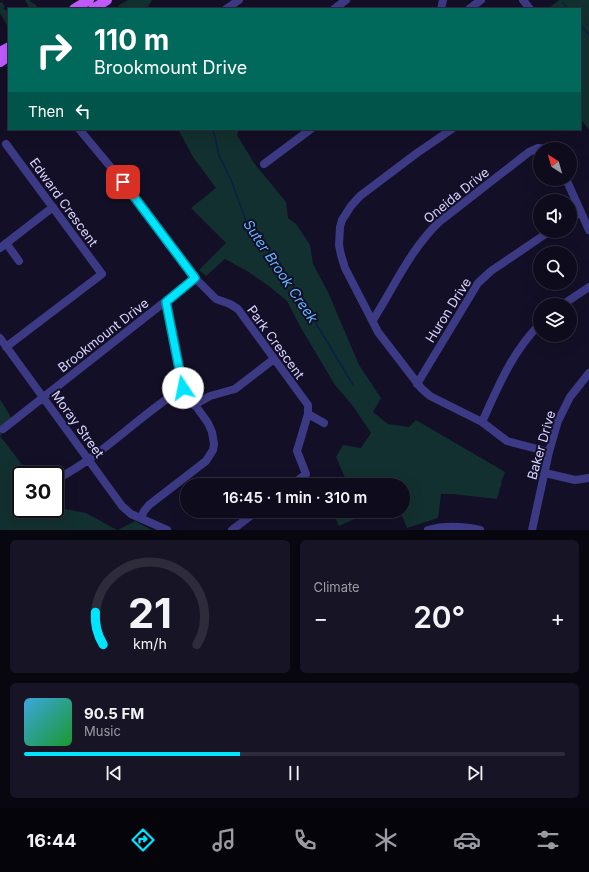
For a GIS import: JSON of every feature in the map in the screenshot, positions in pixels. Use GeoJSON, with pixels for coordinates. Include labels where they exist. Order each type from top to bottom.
{"type":"FeatureCollection","features":[{"type":"Feature","properties":{"kind":"main road"},"geometry":{"type":"LineString","coordinates":[[76,8],[89,0]]}},
{"type":"Feature","properties":{"kind":"main road"},"geometry":{"type":"LineString","coordinates":[[95,8],[107,0]]}},
{"type":"Feature","properties":{"kind":"street"},"geometry":{"type":"LineString","coordinates":[[227,8],[239,0]]}},
{"type":"Feature","properties":{"kind":"street"},"geometry":{"type":"LineString","coordinates":[[335,8],[346,0]]}},
{"type":"Feature","properties":{"kind":"street"},"geometry":{"type":"LineString","coordinates":[[470,8],[481,0]]}},
{"type":"Feature","properties":{"kind":"street"},"geometry":{"type":"LineString","coordinates":[[523,0],[529,8]]}},
{"type":"Feature","properties":{"kind":"street","name":"Park Crescent"},"geometry":{"type":"LineString","coordinates":[[80,130],[128,188],[195,278],[216,299],[230,304],[238,309],[308,406],[308,414]]}},
{"type":"Feature","properties":{"kind":"street"},"geometry":{"type":"LineString","coordinates":[[264,164],[310,130]]}},
{"type":"Feature","properties":{"kind":"street"},"geometry":{"type":"LineString","coordinates":[[451,130],[360,196],[351,206],[342,220],[339,234],[341,255],[345,268],[383,340],[417,384],[430,396],[482,422],[507,441],[549,452]]}},
{"type":"Feature","properties":{"kind":"street","name":"Edward Crescent"},"geometry":{"type":"LineString","coordinates":[[6,144],[102,274],[6,346]]}},
{"type":"Feature","properties":{"kind":"street","name":"Oneida Drive"},"geometry":{"type":"LineString","coordinates":[[373,320],[417,247],[428,233],[439,222],[533,150]]}},
{"type":"Feature","properties":{"kind":"street"},"geometry":{"type":"LineString","coordinates":[[569,186],[589,230]]}},
{"type":"Feature","properties":{"kind":"street"},"geometry":{"type":"LineString","coordinates":[[19,261],[3,246],[54,207]]}},
{"type":"Feature","properties":{"kind":"street","name":"Huron Drive"},"geometry":{"type":"LineString","coordinates":[[417,384],[478,283],[491,271],[540,238]]}},
{"type":"Feature","properties":{"kind":"street","name":"Brookmount Drive"},"geometry":{"type":"LineString","coordinates":[[3,429],[36,404],[43,396],[195,278]]}},
{"type":"Feature","properties":{"kind":"street"},"geometry":{"type":"LineString","coordinates":[[572,298],[589,287]]}},
{"type":"Feature","properties":{"kind":"street"},"geometry":{"type":"LineString","coordinates":[[141,518],[149,505],[202,464],[212,454],[214,441],[210,426],[183,388],[166,302]]}},
{"type":"Feature","properties":{"kind":"street"},"geometry":{"type":"LineString","coordinates":[[482,422],[511,360],[533,332]]}},
{"type":"Feature","properties":{"kind":"street","name":"Moray Street"},"geometry":{"type":"LineString","coordinates":[[0,338],[122,506],[129,513],[167,530]]}},
{"type":"Feature","properties":{"kind":"street"},"geometry":{"type":"LineString","coordinates":[[194,405],[210,396],[235,389],[274,359]]}},
{"type":"Feature","properties":{"kind":"street","name":"Baker Drive"},"geometry":{"type":"LineString","coordinates":[[532,530],[555,431],[565,405],[589,373]]}},
{"type":"Feature","properties":{"kind":"street"},"geometry":{"type":"LineString","coordinates":[[64,476],[88,460],[183,388]]}},
{"type":"Feature","properties":{"kind":"street"},"geometry":{"type":"LineString","coordinates":[[301,478],[306,474],[297,451],[308,414],[324,423]]}},
{"type":"Feature","properties":{"kind":"street"},"geometry":{"type":"LineString","coordinates":[[545,473],[575,480],[589,478]]}},
{"type":"Feature","properties":{"kind":"street"},"geometry":{"type":"LineString","coordinates":[[232,530],[248,518]]}},
{"type":"Feature","properties":{"kind":"street"},"geometry":{"type":"LineString","coordinates":[[428,530],[458,526],[480,530]]}},
{"type":"Feature","properties":{"kind":"green space"},"geometry":{"type":"Polygon","coordinates":[[[25,0],[30,0],[38,8],[29,8],[25,0]]]}},
{"type":"Feature","properties":{"kind":"green space"},"geometry":{"type":"Polygon","coordinates":[[[128,0],[152,0],[148,8],[118,8],[119,5],[128,0]]]}},
{"type":"Feature","properties":{"kind":"green space"},"geometry":{"type":"Polygon","coordinates":[[[559,0],[589,0],[589,130],[581,119],[581,8],[549,8],[559,0]]]}},
{"type":"Feature","properties":{"kind":"green space"},"geometry":{"type":"Polygon","coordinates":[[[2,2],[5,7],[3,8],[8,13],[8,27],[0,13],[0,3],[2,2]]]}},
{"type":"Feature","properties":{"kind":"green space"},"geometry":{"type":"Polygon","coordinates":[[[179,130],[239,130],[237,135],[254,163],[286,202],[288,218],[296,224],[310,245],[313,264],[328,292],[359,365],[381,398],[373,412],[388,424],[409,427],[416,420],[505,472],[497,499],[441,494],[438,518],[407,528],[403,518],[410,518],[410,478],[345,478],[336,457],[343,445],[361,448],[371,433],[353,406],[335,385],[301,328],[287,301],[247,271],[225,259],[206,276],[199,270],[226,243],[191,208],[216,188],[193,157],[179,130]]]}},
{"type":"Feature","properties":{"kind":"green space"},"geometry":{"type":"Polygon","coordinates":[[[0,399],[12,419],[0,436],[0,399]]]}},
{"type":"Feature","properties":{"kind":"green space"},"geometry":{"type":"Polygon","coordinates":[[[0,436],[23,466],[12,466],[12,518],[64,518],[64,509],[86,513],[117,530],[0,530],[0,436]]]}},
{"type":"Feature","properties":{"kind":"green space"},"geometry":{"type":"Polygon","coordinates":[[[335,518],[356,518],[339,526],[335,518]]]}},
{"type":"Feature","properties":{"kind":"green space"},"geometry":{"type":"Polygon","coordinates":[[[135,521],[152,530],[118,530],[135,521]]]}},
{"type":"Feature","properties":{"kind":"waterway"},"geometry":{"type":"LineString","coordinates":[[563,3],[567,8]]}},
{"type":"Feature","properties":{"kind":"waterway"},"geometry":{"type":"LineString","coordinates":[[581,25],[589,35]]}},
{"type":"Feature","properties":{"kind":"waterway","name":"Suter Brook Creek"},"geometry":{"type":"LineString","coordinates":[[213,130],[219,155],[231,180],[246,221],[293,285],[353,385]]}},
{"type":"Feature","properties":{"kind":"route"},"geometry":{"type":"LineString","coordinates":[[123,182],[195,278],[166,302],[183,388]]}}]}
